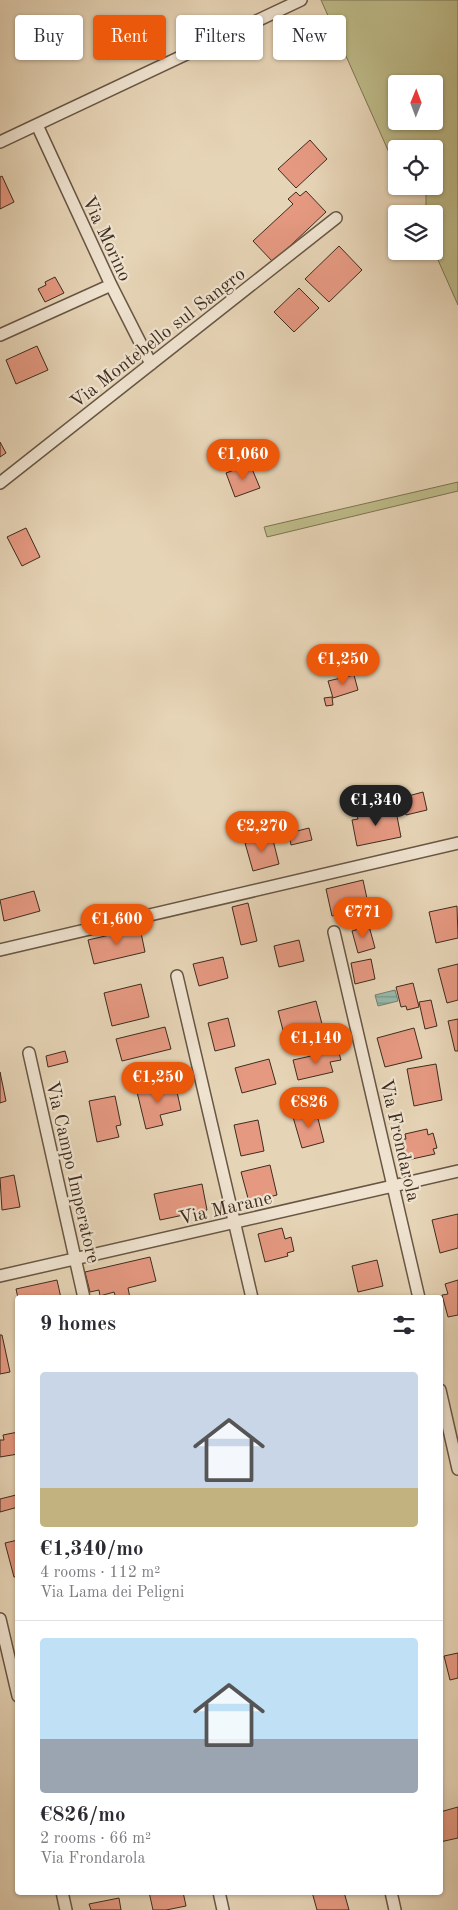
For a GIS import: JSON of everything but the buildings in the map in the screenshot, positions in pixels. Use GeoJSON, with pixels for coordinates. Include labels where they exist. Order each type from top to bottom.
{"type":"FeatureCollection","features":[{"type":"Feature","properties":{"kind":"street"},"geometry":{"type":"LineString","coordinates":[[0,142],[301,0]]}},
{"type":"Feature","properties":{"kind":"street","name":"Via Morino"},"geometry":{"type":"LineString","coordinates":[[37,125],[111,285],[151,364]]}},
{"type":"Feature","properties":{"kind":"street","name":"Via Montebello sul Sangro"},"geometry":{"type":"LineString","coordinates":[[0,483],[336,218]]}},
{"type":"Feature","properties":{"kind":"street"},"geometry":{"type":"LineString","coordinates":[[0,335],[111,285]]}},
{"type":"Feature","properties":{"kind":"street"},"geometry":{"type":"LineString","coordinates":[[0,950],[458,843]]}},
{"type":"Feature","properties":{"kind":"street","name":"Via Frondarola"},"geometry":{"type":"LineString","coordinates":[[334,932],[418,1295]]}},
{"type":"Feature","properties":{"kind":"street"},"geometry":{"type":"LineString","coordinates":[[177,976],[251,1295]]}},
{"type":"Feature","properties":{"kind":"street","name":"Via Campo Imperatore"},"geometry":{"type":"LineString","coordinates":[[29,1053],[83,1295]]}},
{"type":"Feature","properties":{"kind":"street","name":"Via Marane"},"geometry":{"type":"LineString","coordinates":[[0,1276],[458,1171]]}},
{"type":"Feature","properties":{"kind":"street"},"geometry":{"type":"LineString","coordinates":[[443,1403],[458,1469]]}},
{"type":"Feature","properties":{"kind":"street"},"geometry":{"type":"LineString","coordinates":[[0,1619],[15,1683]]}},
{"type":"Feature","properties":{"kind":"street"},"geometry":{"type":"LineString","coordinates":[[63,1895],[66,1910]]}},
{"type":"Feature","properties":{"kind":"street"},"geometry":{"type":"LineString","coordinates":[[220,1895],[223,1910]]}},
{"type":"Feature","properties":{"kind":"street"},"geometry":{"type":"LineString","coordinates":[[391,1895],[395,1910]]}},
{"type":"Feature","properties":{"kind":"shaded area"},"geometry":{"type":"Polygon","coordinates":[[[321,0],[458,0],[458,305],[438,260],[443,260],[443,205],[426,205],[426,195],[443,195],[443,140],[388,140],[388,150],[346,56],[346,15],[328,15],[321,0]]]}},
{"type":"Feature","properties":{"kind":"shaded area"},"geometry":{"type":"Polygon","coordinates":[[[458,482],[458,491],[267,537],[264,527],[458,482]]]}},
{"type":"Feature","properties":{"kind":"shaded area"},"geometry":{"type":"Polygon","coordinates":[[[395,990],[398,1001],[378,1006],[375,995],[395,990]]]}}]}
